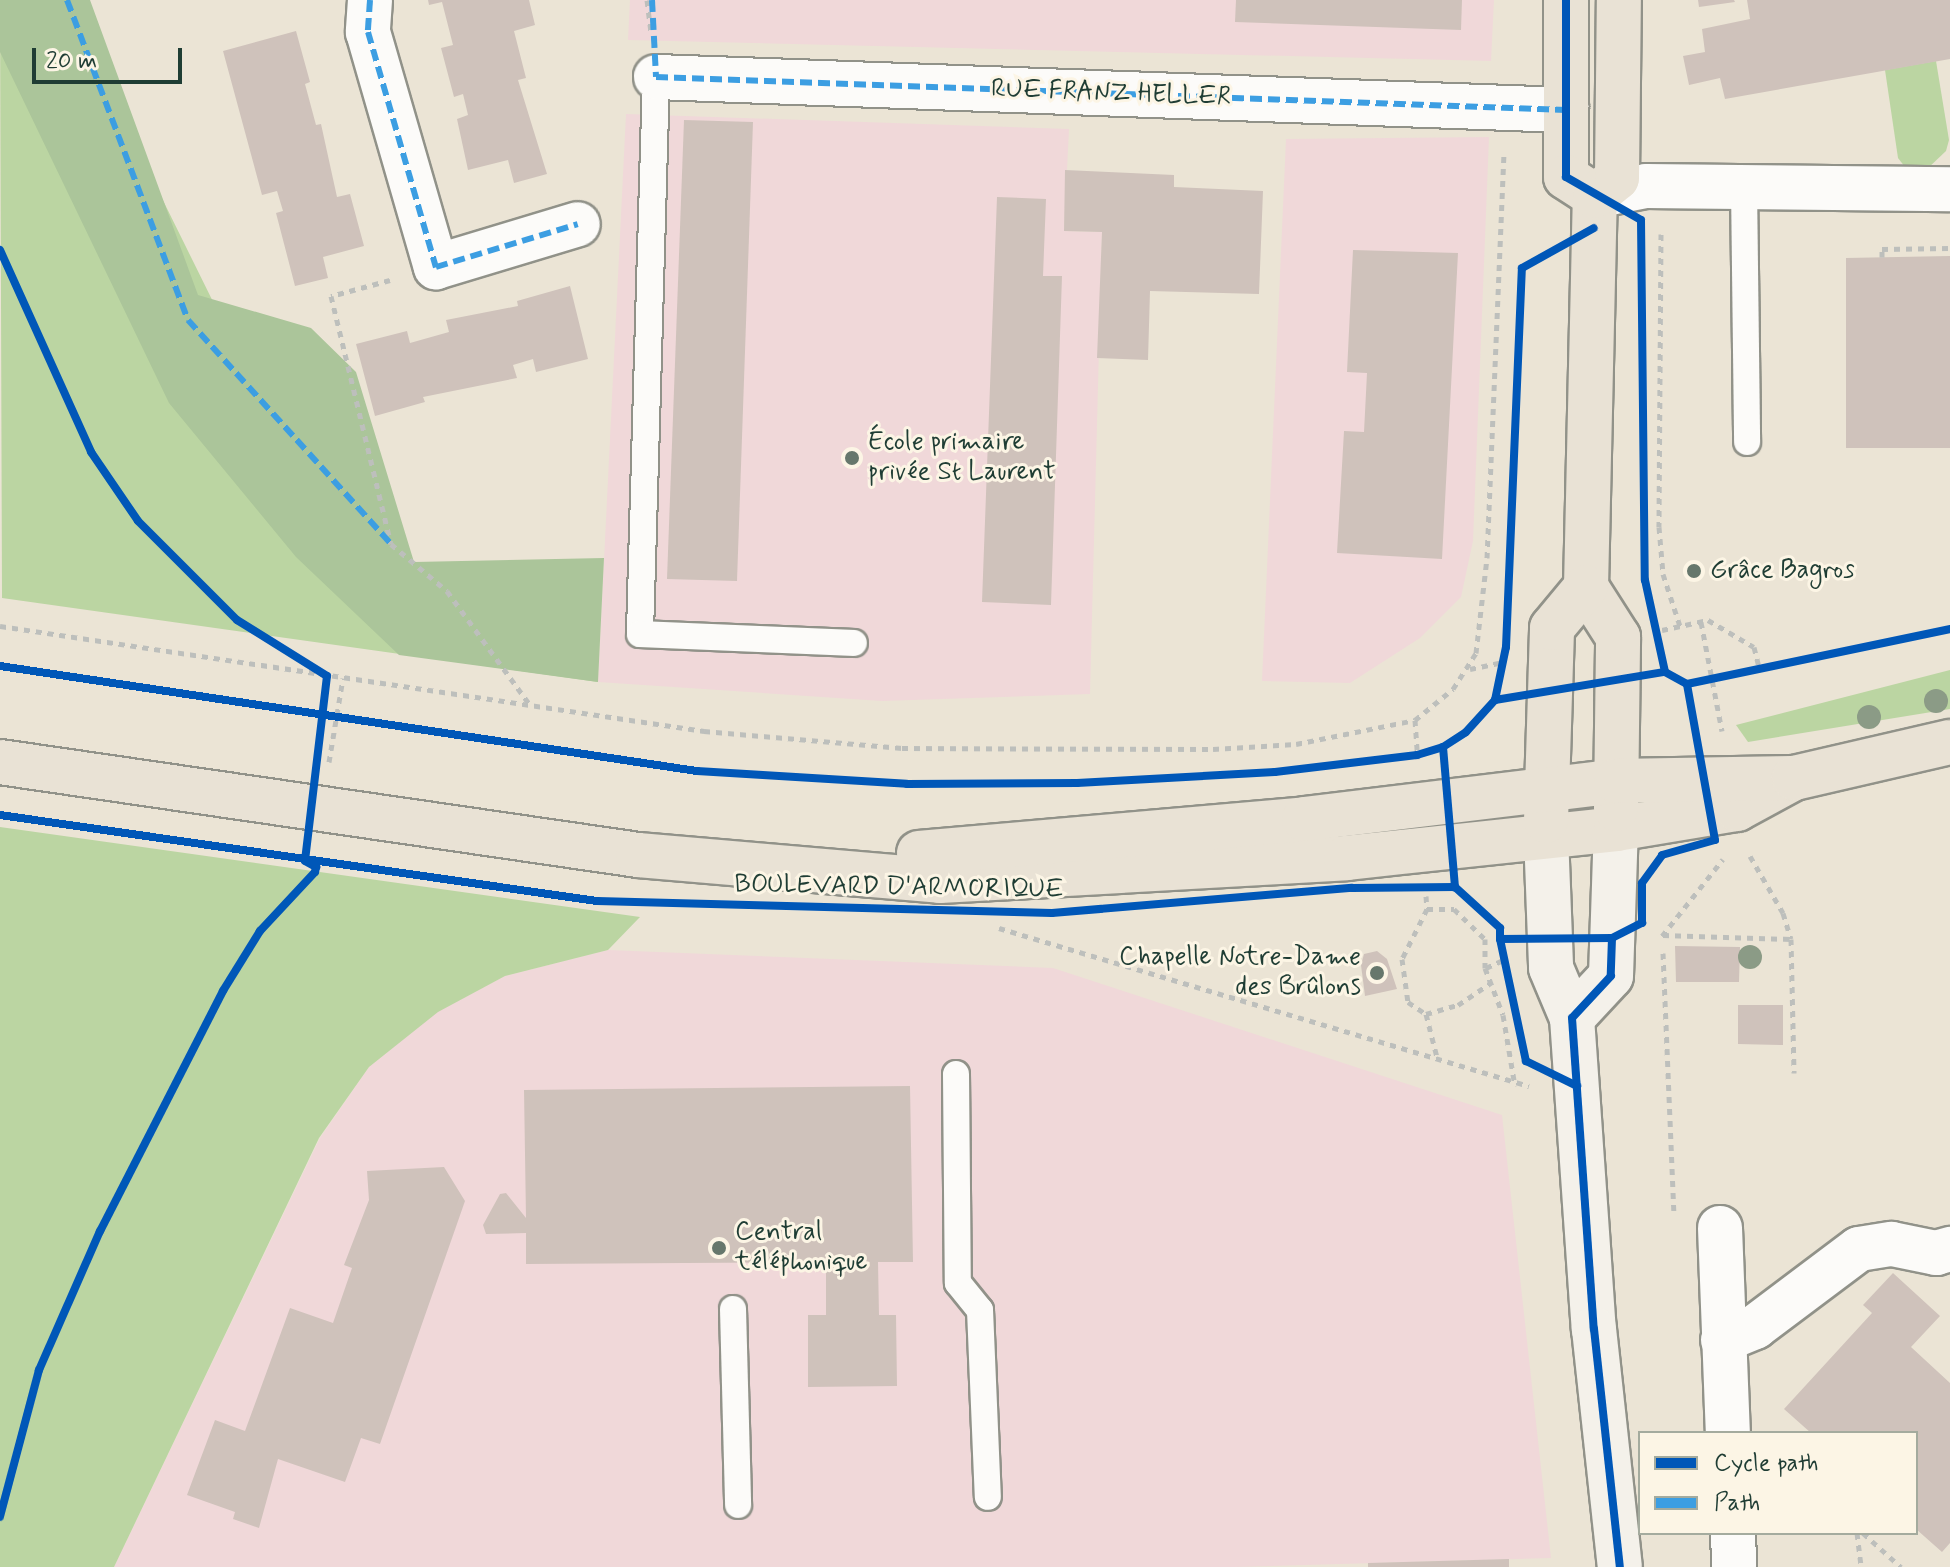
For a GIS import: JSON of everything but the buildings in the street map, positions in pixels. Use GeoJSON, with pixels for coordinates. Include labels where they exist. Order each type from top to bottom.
{"type":"FeatureCollection","features":[{"type":"Feature","properties":{"kind":"main road"},"geometry":{"type":"LineString","coordinates":[[1566,0],[1566,177],[1595,196]]}},
{"type":"Feature","properties":{"kind":"main road"},"geometry":{"type":"LineString","coordinates":[[1572,1018],[1611,976],[1618,637],[1586,587],[1595,196],[1617,178],[1619,0]]}},
{"type":"Feature","properties":{"kind":"main road"},"geometry":{"type":"LineString","coordinates":[[1586,587],[1552,628],[1546,835],[1550,937],[1558,996],[1572,1018],[1594,1329],[1620,1567]]}},
{"type":"Feature","properties":{"kind":"main road"},"geometry":{"type":"LineString","coordinates":[[1794,778],[1950,742]]}},
{"type":"Feature","properties":{"kind":"main road","name":"BOULEVARD D'ARMORIQUE"},"geometry":{"type":"LineString","coordinates":[[8,763],[607,851],[940,881],[1276,863],[1454,866],[1546,835],[1616,829],[1737,809],[1794,778]]}},
{"type":"Feature","properties":{"kind":"main road","name":"BOULEVARD D'ARMORIQUE"},"geometry":{"type":"LineString","coordinates":[[765,863],[1063,843],[1451,803],[1616,781],[1794,778]]}},
{"type":"Feature","properties":{"kind":"street"},"geometry":{"type":"LineString","coordinates":[[370,0],[368,32],[436,267],[578,224]]}},
{"type":"Feature","properties":{"kind":"street","name":"RUE FRANZ HELLER"},"geometry":{"type":"LineString","coordinates":[[656,77],[1566,110]]}},
{"type":"Feature","properties":{"kind":"street"},"geometry":{"type":"LineString","coordinates":[[1595,196],[1661,186],[1950,189]]}},
{"type":"Feature","properties":{"kind":"street"},"geometry":{"type":"LineString","coordinates":[[1720,1228],[1728,1431]]}},
{"type":"Feature","properties":{"kind":"street"},"geometry":{"type":"LineString","coordinates":[[1723,1340],[1755,1327],[1859,1249],[1892,1244],[1936,1253],[1950,1249]]}},
{"type":"Feature","properties":{"kind":"street"},"geometry":{"type":"LineString","coordinates":[[1733,1535],[1734,1567]]}},
{"type":"Feature","properties":{"kind":"lane"},"geometry":{"type":"LineString","coordinates":[[656,77],[640,634],[854,643]]}},
{"type":"Feature","properties":{"kind":"lane"},"geometry":{"type":"LineString","coordinates":[[1744,186],[1747,442]]}},
{"type":"Feature","properties":{"kind":"lane"},"geometry":{"type":"LineString","coordinates":[[956,1074],[958,1283],[980,1310],[988,1497]]}},
{"type":"Feature","properties":{"kind":"lane"},"geometry":{"type":"LineString","coordinates":[[733,1309],[738,1505]]}},
{"type":"Feature","properties":{"kind":"path"},"geometry":{"type":"LineString","coordinates":[[2,626],[704,731],[886,747],[1071,753],[1296,744],[1415,720],[1453,689],[1476,653],[1487,558],[1506,108]]}},
{"type":"Feature","properties":{"kind":"path"},"geometry":{"type":"LineString","coordinates":[[1661,186],[1663,574],[1680,626],[1708,620],[1754,647],[1760,671]]}},
{"type":"Feature","properties":{"kind":"path"},"geometry":{"type":"LineString","coordinates":[[1882,257],[1882,249],[1950,248]]}},
{"type":"Feature","properties":{"kind":"path"},"geometry":{"type":"LineString","coordinates":[[436,267],[331,296],[391,544],[447,591],[530,706]]}},
{"type":"Feature","properties":{"kind":"path"},"geometry":{"type":"LineString","coordinates":[[1654,618],[1660,645]]}},
{"type":"Feature","properties":{"kind":"path"},"geometry":{"type":"LineString","coordinates":[[1701,622],[1726,747]]}},
{"type":"Feature","properties":{"kind":"path"},"geometry":{"type":"LineString","coordinates":[[1501,674],[1506,647]]}},
{"type":"Feature","properties":{"kind":"path"},"geometry":{"type":"LineString","coordinates":[[301,660],[327,676]]}},
{"type":"Feature","properties":{"kind":"path"},"geometry":{"type":"LineString","coordinates":[[1749,672],[1772,668]]}},
{"type":"Feature","properties":{"kind":"path"},"geometry":{"type":"LineString","coordinates":[[325,689],[327,676]]}},
{"type":"Feature","properties":{"kind":"path"},"geometry":{"type":"LineString","coordinates":[[1699,682],[1725,677]]}},
{"type":"Feature","properties":{"kind":"path"},"geometry":{"type":"LineString","coordinates":[[321,716],[350,719]]}},
{"type":"Feature","properties":{"kind":"path"},"geometry":{"type":"LineString","coordinates":[[1404,757],[1443,747],[1451,803]]}},
{"type":"Feature","properties":{"kind":"path"},"geometry":{"type":"LineString","coordinates":[[1745,847],[1783,913],[1791,939],[1794,1073]]}},
{"type":"Feature","properties":{"kind":"path"},"geometry":{"type":"LineString","coordinates":[[1411,887],[1454,866]]}},
{"type":"Feature","properties":{"kind":"path"},"geometry":{"type":"LineString","coordinates":[[1437,1058],[1426,1014],[1408,1002],[1402,959],[1427,909],[1454,909],[1485,939],[1485,968],[1515,1086]]}},
{"type":"Feature","properties":{"kind":"path"},"geometry":{"type":"LineString","coordinates":[[984,924],[1437,1058],[1515,1086],[1577,1086]]}},
{"type":"Feature","properties":{"kind":"path"},"geometry":{"type":"LineString","coordinates":[[1675,1227],[1662,935],[1791,939]]}},
{"type":"Feature","properties":{"kind":"path"},"geometry":{"type":"LineString","coordinates":[[1505,971],[1500,939],[1550,937]]}},
{"type":"Feature","properties":{"kind":"path"},"geometry":{"type":"LineString","coordinates":[[1426,1014],[1458,1005],[1491,983]]}},
{"type":"Feature","properties":{"kind":"path"},"geometry":{"type":"LineString","coordinates":[[1860,1535],[1861,1567]]}},
{"type":"Feature","properties":{"kind":"path"},"geometry":{"type":"LineString","coordinates":[[1862,1535],[1901,1567]]}},
{"type":"Feature","properties":{"kind":"shaded area"},"geometry":{"type":"Polygon","coordinates":[[[630,0],[1494,0],[1491,61],[628,40],[630,0]]]}},
{"type":"Feature","properties":{"kind":"shaded area","name":"École primaire privée St Laurent"},"geometry":{"type":"Polygon","coordinates":[[[626,114],[1069,129],[1064,231],[1102,232],[1090,694],[882,701],[598,682],[626,114]]]}},
{"type":"Feature","properties":{"kind":"shaded area"},"geometry":{"type":"Polygon","coordinates":[[[1489,137],[1473,541],[1461,597],[1420,638],[1350,683],[1262,681],[1286,139],[1489,137]]]}},
{"type":"Feature","properties":{"kind":"shaded area"},"geometry":{"type":"Polygon","coordinates":[[[608,950],[1053,968],[1502,1115],[1551,1558],[1233,1567],[114,1567],[320,1138],[369,1067],[437,1012],[505,976],[608,950]]]}},
{"type":"Feature","properties":{"kind":"green space"},"geometry":{"type":"Polygon","coordinates":[[[0,0],[64,0],[311,500],[598,682],[2,598],[0,0]]]}},
{"type":"Feature","properties":{"kind":"green space"},"geometry":{"type":"Polygon","coordinates":[[[0,0],[90,0],[198,295],[311,328],[356,372],[414,562],[604,558],[598,682],[399,655],[296,557],[169,403],[0,52],[0,0]]]}},
{"type":"Feature","properties":{"kind":"green space"},"geometry":{"type":"Polygon","coordinates":[[[1936,61],[1949,140],[1946,151],[1926,170],[1905,167],[1898,158],[1885,70],[1936,61]]]}},
{"type":"Feature","properties":{"kind":"green space"},"geometry":{"type":"Polygon","coordinates":[[[1950,670],[1950,709],[1748,742],[1736,725],[1950,670]]]}},
{"type":"Feature","properties":{"kind":"green space"},"geometry":{"type":"Polygon","coordinates":[[[0,827],[640,917],[608,950],[505,976],[438,1012],[369,1067],[319,1138],[114,1567],[0,1567],[0,827]]]}},
{"type":"Feature","properties":{"kind":"marked path"},"geometry":{"type":"LineString","coordinates":[[67,0],[188,320],[391,544]]}},
{"type":"Feature","properties":{"kind":"marked path"},"geometry":{"type":"LineString","coordinates":[[370,0],[368,32],[436,267],[578,224]]}},
{"type":"Feature","properties":{"kind":"marked path"},"geometry":{"type":"LineString","coordinates":[[652,0],[656,77],[1566,110]]}},
{"type":"Feature","properties":{"kind":"cycle path"},"geometry":{"type":"LineString","coordinates":[[1566,0],[1566,177],[1641,220],[1645,580],[1665,672]]}},
{"type":"Feature","properties":{"kind":"cycle path"},"geometry":{"type":"LineString","coordinates":[[0,666],[697,771],[907,784],[1077,783],[1275,772],[1417,755],[1443,747],[1466,732],[1495,700],[1506,647],[1522,268],[1594,228]]}},
{"type":"Feature","properties":{"kind":"cycle path"},"geometry":{"type":"LineString","coordinates":[[0,250],[91,452],[138,521],[237,620],[327,676],[305,861],[316,867],[315,872],[260,931],[223,991],[100,1231],[39,1370],[0,1517]]}},
{"type":"Feature","properties":{"kind":"cycle path"},"geometry":{"type":"LineString","coordinates":[[1495,700],[1665,672],[1687,684],[1950,629]]}},
{"type":"Feature","properties":{"kind":"cycle path"},"geometry":{"type":"LineString","coordinates":[[0,815],[597,901],[1052,913],[1352,888],[1455,887],[1500,928],[1500,939],[1612,938],[1642,923],[1642,883],[1662,855],[1715,840],[1687,684]]}},
{"type":"Feature","properties":{"kind":"cycle path"},"geometry":{"type":"LineString","coordinates":[[1443,747],[1455,887]]}},
{"type":"Feature","properties":{"kind":"cycle path"},"geometry":{"type":"LineString","coordinates":[[1612,938],[1611,976],[1572,1018],[1594,1329],[1620,1567]]}},
{"type":"Feature","properties":{"kind":"cycle path"},"geometry":{"type":"LineString","coordinates":[[1500,939],[1526,1061],[1577,1086]]}},
{"type":"Feature","properties":{"kind":"place","name":"École primaire privée St Laurent"},"geometry":{"type":"Point","coordinates":[852,458]}},
{"type":"Feature","properties":{"kind":"place","name":"Grâce Bagros"},"geometry":{"type":"Point","coordinates":[1694,571]}},
{"type":"Feature","properties":{"kind":"place","name":"Chapelle Notre-Dame des Brûlons"},"geometry":{"type":"Point","coordinates":[1377,973]}},
{"type":"Feature","properties":{"kind":"place","name":"Central téléphonique"},"geometry":{"type":"Point","coordinates":[719,1248]}}]}
